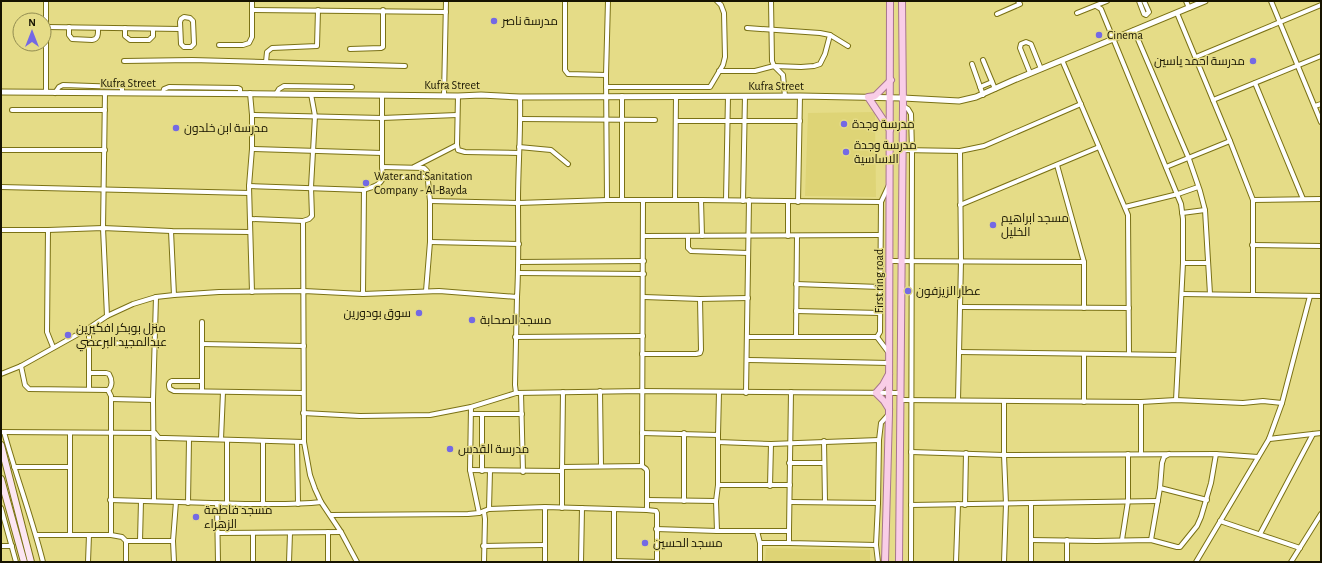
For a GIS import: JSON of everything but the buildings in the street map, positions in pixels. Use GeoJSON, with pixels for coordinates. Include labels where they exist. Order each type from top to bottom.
{"type":"FeatureCollection","features":[{"type":"Feature","properties":{"kind":"main road","name":"First ring road"},"geometry":{"type":"LineString","coordinates":[[885,562],[889,412],[891,181],[890,1]]}},
{"type":"Feature","properties":{"kind":"main road","name":"First ring road"},"geometry":{"type":"LineString","coordinates":[[898,562],[902,261],[902,1]]}},
{"type":"Feature","properties":{"kind":"main road"},"geometry":{"type":"LineString","coordinates":[[891,80],[874,96],[868,97],[891,132]]}},
{"type":"Feature","properties":{"kind":"main road"},"geometry":{"type":"LineString","coordinates":[[889,373],[883,385],[876,393],[884,402],[889,412]]}},
{"type":"Feature","properties":{"kind":"main road"},"geometry":{"type":"LineString","coordinates":[[1,445],[31,562]]}},
{"type":"Feature","properties":{"kind":"main road"},"geometry":{"type":"LineString","coordinates":[[1,479],[24,562]]}},
{"type":"Feature","properties":{"kind":"street"},"geometry":{"type":"LineString","coordinates":[[46,1],[46,12]]}},
{"type":"Feature","properties":{"kind":"street"},"geometry":{"type":"LineString","coordinates":[[219,45],[246,45],[249,43],[252,36],[252,1]]}},
{"type":"Feature","properties":{"kind":"street"},"geometry":{"type":"LineString","coordinates":[[444,95],[446,1]]}},
{"type":"Feature","properties":{"kind":"street"},"geometry":{"type":"LineString","coordinates":[[565,1],[566,73],[606,75]]}},
{"type":"Feature","properties":{"kind":"street"},"geometry":{"type":"LineString","coordinates":[[607,200],[606,75],[608,1]]}},
{"type":"Feature","properties":{"kind":"street"},"geometry":{"type":"LineString","coordinates":[[709,96],[710,87],[723,65],[725,57],[724,13],[721,5],[717,1]]}},
{"type":"Feature","properties":{"kind":"street"},"geometry":{"type":"LineString","coordinates":[[771,1],[772,61],[774,66],[783,75],[785,96]]}},
{"type":"Feature","properties":{"kind":"street"},"geometry":{"type":"LineString","coordinates":[[997,14],[1020,4],[1018,1]]}},
{"type":"Feature","properties":{"kind":"street"},"geometry":{"type":"LineString","coordinates":[[1077,13],[1106,1]]}},
{"type":"Feature","properties":{"kind":"street"},"geometry":{"type":"LineString","coordinates":[[1139,1],[1144,14],[1147,15],[1151,23]]}},
{"type":"Feature","properties":{"kind":"street"},"geometry":{"type":"LineString","coordinates":[[1144,1],[1148,12],[1147,15]]}},
{"type":"Feature","properties":{"kind":"street"},"geometry":{"type":"LineString","coordinates":[[1186,1],[1189,8]]}},
{"type":"Feature","properties":{"kind":"street","name":"Kufra Street"},"geometry":{"type":"LineString","coordinates":[[1,92],[474,95],[520,97],[800,96],[903,98],[959,101],[984,94],[1030,73],[1205,1]]}},
{"type":"Feature","properties":{"kind":"street"},"geometry":{"type":"LineString","coordinates":[[1271,1],[1321,122]]}},
{"type":"Feature","properties":{"kind":"street"},"geometry":{"type":"LineString","coordinates":[[1196,57],[1321,5]]}},
{"type":"Feature","properties":{"kind":"street"},"geometry":{"type":"LineString","coordinates":[[1096,6],[1100,9],[1178,194],[1182,213],[1183,263],[1176,400]]}},
{"type":"Feature","properties":{"kind":"street"},"geometry":{"type":"LineString","coordinates":[[252,10],[384,10],[446,12]]}},
{"type":"Feature","properties":{"kind":"street"},"geometry":{"type":"LineString","coordinates":[[266,62],[267,52],[272,48],[317,46],[318,10]]}},
{"type":"Feature","properties":{"kind":"street"},"geometry":{"type":"LineString","coordinates":[[350,49],[383,47],[384,10]]}},
{"type":"Feature","properties":{"kind":"street"},"geometry":{"type":"LineString","coordinates":[[1177,13],[1230,140],[1253,200],[1253,295]]}},
{"type":"Feature","properties":{"kind":"street"},"geometry":{"type":"LineString","coordinates":[[189,17],[193,19],[194,44],[192,46],[185,47],[181,45],[180,29],[180,22],[182,18],[189,17]]}},
{"type":"Feature","properties":{"kind":"street"},"geometry":{"type":"LineString","coordinates":[[52,27],[180,29]]}},
{"type":"Feature","properties":{"kind":"street"},"geometry":{"type":"LineString","coordinates":[[69,27],[69,35],[72,39],[92,40],[98,36],[98,28]]}},
{"type":"Feature","properties":{"kind":"street"},"geometry":{"type":"LineString","coordinates":[[125,28],[125,36],[130,40],[150,39],[153,35],[153,29]]}},
{"type":"Feature","properties":{"kind":"street"},"geometry":{"type":"LineString","coordinates":[[747,28],[830,35],[848,46]]}},
{"type":"Feature","properties":{"kind":"street"},"geometry":{"type":"LineString","coordinates":[[1134,30],[1189,159],[1205,210],[1210,294]]}},
{"type":"Feature","properties":{"kind":"street"},"geometry":{"type":"LineString","coordinates":[[719,72],[755,72],[774,66],[814,66],[820,64],[825,54],[830,35]]}},
{"type":"Feature","properties":{"kind":"street"},"geometry":{"type":"LineString","coordinates":[[1030,73],[1020,48],[1021,44],[1026,42],[1031,44],[1041,69]]}},
{"type":"Feature","properties":{"kind":"street"},"geometry":{"type":"LineString","coordinates":[[46,92],[47,52]]}},
{"type":"Feature","properties":{"kind":"street"},"geometry":{"type":"LineString","coordinates":[[1213,100],[1321,56]]}},
{"type":"Feature","properties":{"kind":"street"},"geometry":{"type":"LineString","coordinates":[[124,61],[192,60],[405,66]]}},
{"type":"Feature","properties":{"kind":"street"},"geometry":{"type":"LineString","coordinates":[[983,60],[995,89]]}},
{"type":"Feature","properties":{"kind":"street"},"geometry":{"type":"LineString","coordinates":[[1062,60],[1128,215],[1129,354]]}},
{"type":"Feature","properties":{"kind":"street"},"geometry":{"type":"LineString","coordinates":[[972,64],[984,94]]}},
{"type":"Feature","properties":{"kind":"street"},"geometry":{"type":"LineString","coordinates":[[980,87],[992,82]]}},
{"type":"Feature","properties":{"kind":"street"},"geometry":{"type":"LineString","coordinates":[[1255,83],[1304,199]]}},
{"type":"Feature","properties":{"kind":"street"},"geometry":{"type":"LineString","coordinates":[[55,92],[63,85],[122,87],[122,93]]}},
{"type":"Feature","properties":{"kind":"street"},"geometry":{"type":"LineString","coordinates":[[276,94],[279,89],[284,86],[352,87]]}},
{"type":"Feature","properties":{"kind":"street"},"geometry":{"type":"LineString","coordinates":[[606,87],[710,87]]}},
{"type":"Feature","properties":{"kind":"street"},"geometry":{"type":"LineString","coordinates":[[105,93],[103,228],[107,316]]}},
{"type":"Feature","properties":{"kind":"street"},"geometry":{"type":"LineString","coordinates":[[250,93],[252,115],[252,149],[249,193],[251,219],[252,292]]}},
{"type":"Feature","properties":{"kind":"street"},"geometry":{"type":"LineString","coordinates":[[251,219],[303,221],[312,216],[311,187],[315,116],[311,94]]}},
{"type":"Feature","properties":{"kind":"street"},"geometry":{"type":"LineString","coordinates":[[249,186],[364,190],[379,184],[383,177],[382,95]]}},
{"type":"Feature","properties":{"kind":"street"},"geometry":{"type":"LineString","coordinates":[[458,96],[458,150],[519,153]]}},
{"type":"Feature","properties":{"kind":"street"},"geometry":{"type":"LineString","coordinates":[[622,96],[622,200]]}},
{"type":"Feature","properties":{"kind":"street"},"geometry":{"type":"LineString","coordinates":[[675,200],[676,96]]}},
{"type":"Feature","properties":{"kind":"street"},"geometry":{"type":"LineString","coordinates":[[726,200],[728,96]]}},
{"type":"Feature","properties":{"kind":"street"},"geometry":{"type":"LineString","coordinates":[[743,201],[745,96]]}},
{"type":"Feature","properties":{"kind":"street"},"geometry":{"type":"LineString","coordinates":[[798,202],[800,96]]}},
{"type":"Feature","properties":{"kind":"street"},"geometry":{"type":"LineString","coordinates":[[520,97],[521,119],[518,203],[519,262],[515,385],[519,393],[522,414],[523,472]]}},
{"type":"Feature","properties":{"kind":"street"},"geometry":{"type":"LineString","coordinates":[[902,150],[960,151],[984,146],[1081,104]]}},
{"type":"Feature","properties":{"kind":"street"},"geometry":{"type":"LineString","coordinates":[[1315,106],[1321,104]]}},
{"type":"Feature","properties":{"kind":"street"},"geometry":{"type":"LineString","coordinates":[[903,106],[908,109],[911,114],[912,150],[911,562]]}},
{"type":"Feature","properties":{"kind":"street"},"geometry":{"type":"LineString","coordinates":[[12,110],[105,110]]}},
{"type":"Feature","properties":{"kind":"street"},"geometry":{"type":"LineString","coordinates":[[252,115],[382,118],[457,115]]}},
{"type":"Feature","properties":{"kind":"street"},"geometry":{"type":"LineString","coordinates":[[521,119],[654,120]]}},
{"type":"Feature","properties":{"kind":"street"},"geometry":{"type":"LineString","coordinates":[[676,121],[800,121]]}},
{"type":"Feature","properties":{"kind":"street"},"geometry":{"type":"LineString","coordinates":[[1166,167],[1189,159],[1230,140]]}},
{"type":"Feature","properties":{"kind":"street"},"geometry":{"type":"LineString","coordinates":[[413,168],[457,145]]}},
{"type":"Feature","properties":{"kind":"street"},"geometry":{"type":"LineString","coordinates":[[519,147],[551,150],[568,164]]}},
{"type":"Feature","properties":{"kind":"street"},"geometry":{"type":"LineString","coordinates":[[960,205],[1099,147]]}},
{"type":"Feature","properties":{"kind":"street"},"geometry":{"type":"LineString","coordinates":[[252,149],[382,152]]}},
{"type":"Feature","properties":{"kind":"street"},"geometry":{"type":"LineString","coordinates":[[1,150],[105,150]]}},
{"type":"Feature","properties":{"kind":"street"},"geometry":{"type":"LineString","coordinates":[[958,400],[960,307],[960,151]]}},
{"type":"Feature","properties":{"kind":"street"},"geometry":{"type":"LineString","coordinates":[[1057,165],[1084,262],[1084,308]]}},
{"type":"Feature","properties":{"kind":"street"},"geometry":{"type":"LineString","coordinates":[[382,167],[426,169],[429,177],[430,242],[426,291]]}},
{"type":"Feature","properties":{"kind":"street"},"geometry":{"type":"LineString","coordinates":[[383,177],[429,177]]}},
{"type":"Feature","properties":{"kind":"street"},"geometry":{"type":"LineString","coordinates":[[877,336],[880,332],[881,202],[891,181]]}},
{"type":"Feature","properties":{"kind":"street"},"geometry":{"type":"LineString","coordinates":[[1,187],[249,193]]}},
{"type":"Feature","properties":{"kind":"street"},"geometry":{"type":"LineString","coordinates":[[1125,207],[1178,194],[1198,187]]}},
{"type":"Feature","properties":{"kind":"street"},"geometry":{"type":"LineString","coordinates":[[363,294],[364,190]]}},
{"type":"Feature","properties":{"kind":"street"},"geometry":{"type":"LineString","coordinates":[[1253,200],[1321,199]]}},
{"type":"Feature","properties":{"kind":"street"},"geometry":{"type":"LineString","coordinates":[[430,201],[518,203],[607,200],[881,202]]}},
{"type":"Feature","properties":{"kind":"street"},"geometry":{"type":"LineString","coordinates":[[642,466],[642,354],[644,297],[643,200]]}},
{"type":"Feature","properties":{"kind":"street"},"geometry":{"type":"LineString","coordinates":[[701,200],[702,236]]}},
{"type":"Feature","properties":{"kind":"street"},"geometry":{"type":"LineString","coordinates":[[746,393],[749,200]]}},
{"type":"Feature","properties":{"kind":"street"},"geometry":{"type":"LineString","coordinates":[[788,202],[788,236]]}},
{"type":"Feature","properties":{"kind":"street"},"geometry":{"type":"LineString","coordinates":[[1182,213],[1205,210]]}},
{"type":"Feature","properties":{"kind":"street"},"geometry":{"type":"LineString","coordinates":[[303,221],[304,442],[310,475],[321,502],[331,515],[357,562]]}},
{"type":"Feature","properties":{"kind":"street"},"geometry":{"type":"LineString","coordinates":[[1,230],[103,228],[250,232]]}},
{"type":"Feature","properties":{"kind":"street"},"geometry":{"type":"LineString","coordinates":[[48,230],[47,332],[53,347]]}},
{"type":"Feature","properties":{"kind":"street"},"geometry":{"type":"LineString","coordinates":[[171,231],[174,294]]}},
{"type":"Feature","properties":{"kind":"street"},"geometry":{"type":"LineString","coordinates":[[644,236],[880,235]]}},
{"type":"Feature","properties":{"kind":"street"},"geometry":{"type":"LineString","coordinates":[[688,236],[688,248],[691,251],[748,253]]}},
{"type":"Feature","properties":{"kind":"street"},"geometry":{"type":"LineString","coordinates":[[796,337],[797,236]]}},
{"type":"Feature","properties":{"kind":"street"},"geometry":{"type":"LineString","coordinates":[[430,242],[519,244]]}},
{"type":"Feature","properties":{"kind":"street"},"geometry":{"type":"LineString","coordinates":[[1252,245],[1321,246]]}},
{"type":"Feature","properties":{"kind":"street"},"geometry":{"type":"LineString","coordinates":[[519,262],[644,261]]}},
{"type":"Feature","properties":{"kind":"street"},"geometry":{"type":"LineString","coordinates":[[890,261],[1084,262]]}},
{"type":"Feature","properties":{"kind":"street"},"geometry":{"type":"LineString","coordinates":[[1183,263],[1208,263]]}},
{"type":"Feature","properties":{"kind":"street"},"geometry":{"type":"LineString","coordinates":[[518,273],[644,274]]}},
{"type":"Feature","properties":{"kind":"street"},"geometry":{"type":"LineString","coordinates":[[796,284],[880,287]]}},
{"type":"Feature","properties":{"kind":"street"},"geometry":{"type":"LineString","coordinates":[[1,374],[21,366],[89,328],[107,316],[133,304],[156,297],[174,294],[304,291],[363,294],[426,291],[517,297]]}},
{"type":"Feature","properties":{"kind":"street"},"geometry":{"type":"LineString","coordinates":[[1182,294],[1321,296]]}},
{"type":"Feature","properties":{"kind":"street"},"geometry":{"type":"LineString","coordinates":[[1196,562],[1269,439],[1282,402],[1310,296]]}},
{"type":"Feature","properties":{"kind":"street"},"geometry":{"type":"LineString","coordinates":[[154,501],[153,400],[156,297]]}},
{"type":"Feature","properties":{"kind":"street"},"geometry":{"type":"LineString","coordinates":[[644,297],[700,299],[748,298]]}},
{"type":"Feature","properties":{"kind":"street"},"geometry":{"type":"LineString","coordinates":[[642,354],[700,353],[700,299]]}},
{"type":"Feature","properties":{"kind":"street"},"geometry":{"type":"LineString","coordinates":[[960,307],[1129,308]]}},
{"type":"Feature","properties":{"kind":"street"},"geometry":{"type":"LineString","coordinates":[[796,311],[880,313]]}},
{"type":"Feature","properties":{"kind":"street"},"geometry":{"type":"LineString","coordinates":[[202,322],[202,391]]}},
{"type":"Feature","properties":{"kind":"street"},"geometry":{"type":"LineString","coordinates":[[89,328],[89,389]]}},
{"type":"Feature","properties":{"kind":"street"},"geometry":{"type":"LineString","coordinates":[[516,337],[643,336]]}},
{"type":"Feature","properties":{"kind":"street"},"geometry":{"type":"LineString","coordinates":[[748,337],[877,336]]}},
{"type":"Feature","properties":{"kind":"street"},"geometry":{"type":"LineString","coordinates":[[877,336],[889,354]]}},
{"type":"Feature","properties":{"kind":"street"},"geometry":{"type":"LineString","coordinates":[[89,343],[155,344]]}},
{"type":"Feature","properties":{"kind":"street"},"geometry":{"type":"LineString","coordinates":[[202,344],[304,346]]}},
{"type":"Feature","properties":{"kind":"street"},"geometry":{"type":"LineString","coordinates":[[959,352],[1178,355]]}},
{"type":"Feature","properties":{"kind":"street"},"geometry":{"type":"LineString","coordinates":[[1084,354],[1084,402]]}},
{"type":"Feature","properties":{"kind":"street"},"geometry":{"type":"LineString","coordinates":[[747,360],[889,363]]}},
{"type":"Feature","properties":{"kind":"street"},"geometry":{"type":"LineString","coordinates":[[21,366],[25,385],[29,389],[108,390]]}},
{"type":"Feature","properties":{"kind":"street"},"geometry":{"type":"LineString","coordinates":[[89,373],[109,374],[111,388],[108,390]]}},
{"type":"Feature","properties":{"kind":"street"},"geometry":{"type":"LineString","coordinates":[[202,381],[172,381],[169,386],[172,390],[303,393]]}},
{"type":"Feature","properties":{"kind":"street"},"geometry":{"type":"LineString","coordinates":[[108,390],[111,394],[111,535]]}},
{"type":"Feature","properties":{"kind":"street"},"geometry":{"type":"LineString","coordinates":[[303,413],[360,416],[430,415],[471,407],[519,393],[642,391],[901,393]]}},
{"type":"Feature","properties":{"kind":"street"},"geometry":{"type":"LineString","coordinates":[[223,392],[227,503]]}},
{"type":"Feature","properties":{"kind":"street"},"geometry":{"type":"LineString","coordinates":[[562,508],[563,392]]}},
{"type":"Feature","properties":{"kind":"street"},"geometry":{"type":"LineString","coordinates":[[600,392],[601,466]]}},
{"type":"Feature","properties":{"kind":"street"},"geometry":{"type":"LineString","coordinates":[[717,531],[716,501],[718,485],[719,392]]}},
{"type":"Feature","properties":{"kind":"street"},"geometry":{"type":"LineString","coordinates":[[789,544],[791,392]]}},
{"type":"Feature","properties":{"kind":"street"},"geometry":{"type":"LineString","coordinates":[[111,399],[153,400]]}},
{"type":"Feature","properties":{"kind":"street"},"geometry":{"type":"LineString","coordinates":[[901,400],[1084,402],[1141,402],[1176,400],[1243,403],[1263,401],[1282,402]]}},
{"type":"Feature","properties":{"kind":"street"},"geometry":{"type":"LineString","coordinates":[[1004,401],[1006,504],[1004,562]]}},
{"type":"Feature","properties":{"kind":"street"},"geometry":{"type":"LineString","coordinates":[[1141,402],[1141,454]]}},
{"type":"Feature","properties":{"kind":"street"},"geometry":{"type":"LineString","coordinates":[[471,407],[470,470],[481,512],[485,519],[484,562]]}},
{"type":"Feature","properties":{"kind":"street"},"geometry":{"type":"LineString","coordinates":[[878,562],[876,545],[879,440],[881,423],[889,412]]}},
{"type":"Feature","properties":{"kind":"street"},"geometry":{"type":"LineString","coordinates":[[471,414],[522,414]]}},
{"type":"Feature","properties":{"kind":"street"},"geometry":{"type":"LineString","coordinates":[[482,414],[482,471]]}},
{"type":"Feature","properties":{"kind":"street"},"geometry":{"type":"LineString","coordinates":[[44,562],[2,432],[154,433],[159,438],[189,440],[224,439],[304,442]]}},
{"type":"Feature","properties":{"kind":"street"},"geometry":{"type":"LineString","coordinates":[[642,432],[718,435]]}},
{"type":"Feature","properties":{"kind":"street"},"geometry":{"type":"LineString","coordinates":[[70,433],[70,535]]}},
{"type":"Feature","properties":{"kind":"street"},"geometry":{"type":"LineString","coordinates":[[684,433],[684,501]]}},
{"type":"Feature","properties":{"kind":"street"},"geometry":{"type":"LineString","coordinates":[[1269,439],[1321,433]]}},
{"type":"Feature","properties":{"kind":"street"},"geometry":{"type":"LineString","coordinates":[[1260,534],[1312,434]]}},
{"type":"Feature","properties":{"kind":"street"},"geometry":{"type":"LineString","coordinates":[[188,503],[189,440]]}},
{"type":"Feature","properties":{"kind":"street"},"geometry":{"type":"LineString","coordinates":[[263,440],[263,504]]}},
{"type":"Feature","properties":{"kind":"street"},"geometry":{"type":"LineString","coordinates":[[718,442],[771,444],[879,440]]}},
{"type":"Feature","properties":{"kind":"street"},"geometry":{"type":"LineString","coordinates":[[297,442],[298,504]]}},
{"type":"Feature","properties":{"kind":"street"},"geometry":{"type":"LineString","coordinates":[[824,442],[824,502]]}},
{"type":"Feature","properties":{"kind":"street"},"geometry":{"type":"LineString","coordinates":[[770,486],[771,444]]}},
{"type":"Feature","properties":{"kind":"street"},"geometry":{"type":"LineString","coordinates":[[911,452],[1004,455],[1216,454],[1258,457]]}},
{"type":"Feature","properties":{"kind":"street"},"geometry":{"type":"LineString","coordinates":[[965,505],[966,453]]}},
{"type":"Feature","properties":{"kind":"street"},"geometry":{"type":"LineString","coordinates":[[1122,540],[1128,502],[1128,454]]}},
{"type":"Feature","properties":{"kind":"street"},"geometry":{"type":"LineString","coordinates":[[1151,540],[1160,488],[1162,463],[1164,457],[1169,454]]}},
{"type":"Feature","properties":{"kind":"street"},"geometry":{"type":"LineString","coordinates":[[1031,540],[1151,540],[1177,548],[1182,546],[1197,526],[1207,500],[1216,454]]}},
{"type":"Feature","properties":{"kind":"street"},"geometry":{"type":"LineString","coordinates":[[789,463],[824,463]]}},
{"type":"Feature","properties":{"kind":"street"},"geometry":{"type":"LineString","coordinates":[[470,470],[523,472],[601,466],[642,466],[646,468],[647,471],[647,510]]}},
{"type":"Feature","properties":{"kind":"street"},"geometry":{"type":"LineString","coordinates":[[14,467],[69,467]]}},
{"type":"Feature","properties":{"kind":"street"},"geometry":{"type":"LineString","coordinates":[[489,509],[490,471]]}},
{"type":"Feature","properties":{"kind":"street"},"geometry":{"type":"LineString","coordinates":[[718,485],[790,485]]}},
{"type":"Feature","properties":{"kind":"street"},"geometry":{"type":"LineString","coordinates":[[1160,488],[1207,500]]}},
{"type":"Feature","properties":{"kind":"street"},"geometry":{"type":"LineString","coordinates":[[110,500],[263,504],[298,504],[321,502]]}},
{"type":"Feature","properties":{"kind":"street"},"geometry":{"type":"LineString","coordinates":[[647,500],[716,501]]}},
{"type":"Feature","properties":{"kind":"street"},"geometry":{"type":"LineString","coordinates":[[140,541],[141,501]]}},
{"type":"Feature","properties":{"kind":"street"},"geometry":{"type":"LineString","coordinates":[[911,505],[1158,501]]}},
{"type":"Feature","properties":{"kind":"street"},"geometry":{"type":"LineString","coordinates":[[174,562],[173,541],[176,502]]}},
{"type":"Feature","properties":{"kind":"street"},"geometry":{"type":"LineString","coordinates":[[790,502],[878,503]]}},
{"type":"Feature","properties":{"kind":"street"},"geometry":{"type":"LineString","coordinates":[[217,503],[218,562]]}},
{"type":"Feature","properties":{"kind":"street"},"geometry":{"type":"LineString","coordinates":[[1030,503],[1031,562]]}},
{"type":"Feature","properties":{"kind":"street"},"geometry":{"type":"LineString","coordinates":[[956,562],[958,504]]}},
{"type":"Feature","properties":{"kind":"street"},"geometry":{"type":"LineString","coordinates":[[331,515],[481,512],[489,509],[545,507],[656,511],[657,562]]}},
{"type":"Feature","properties":{"kind":"street"},"geometry":{"type":"LineString","coordinates":[[545,507],[545,562]]}},
{"type":"Feature","properties":{"kind":"street"},"geometry":{"type":"LineString","coordinates":[[1,508],[16,562]]}},
{"type":"Feature","properties":{"kind":"street"},"geometry":{"type":"LineString","coordinates":[[581,562],[582,508]]}},
{"type":"Feature","properties":{"kind":"street"},"geometry":{"type":"LineString","coordinates":[[614,510],[614,561],[661,562]]}},
{"type":"Feature","properties":{"kind":"street"},"geometry":{"type":"LineString","coordinates":[[1291,562],[1321,514]]}},
{"type":"Feature","properties":{"kind":"street"},"geometry":{"type":"LineString","coordinates":[[1220,521],[1300,548]]}},
{"type":"Feature","properties":{"kind":"street"},"geometry":{"type":"LineString","coordinates":[[656,529],[789,531]]}},
{"type":"Feature","properties":{"kind":"street"},"geometry":{"type":"LineString","coordinates":[[757,531],[760,543],[760,562]]}},
{"type":"Feature","properties":{"kind":"street"},"geometry":{"type":"LineString","coordinates":[[328,532],[328,562]]}},
{"type":"Feature","properties":{"kind":"street"},"geometry":{"type":"LineString","coordinates":[[218,533],[341,532]]}},
{"type":"Feature","properties":{"kind":"street"},"geometry":{"type":"LineString","coordinates":[[253,533],[253,562]]}},
{"type":"Feature","properties":{"kind":"street"},"geometry":{"type":"LineString","coordinates":[[289,562],[290,533]]}},
{"type":"Feature","properties":{"kind":"street"},"geometry":{"type":"LineString","coordinates":[[36,535],[111,535],[122,537],[126,541],[173,541]]}},
{"type":"Feature","properties":{"kind":"street"},"geometry":{"type":"LineString","coordinates":[[88,562],[89,535]]}},
{"type":"Feature","properties":{"kind":"street"},"geometry":{"type":"LineString","coordinates":[[1067,540],[1067,562]]}},
{"type":"Feature","properties":{"kind":"street"},"geometry":{"type":"LineString","coordinates":[[126,541],[126,562]]}},
{"type":"Feature","properties":{"kind":"street"},"geometry":{"type":"LineString","coordinates":[[760,543],[876,545]]}},
{"type":"Feature","properties":{"kind":"street"},"geometry":{"type":"LineString","coordinates":[[484,546],[545,544]]}},
{"type":"Feature","properties":{"kind":"street"},"geometry":{"type":"LineString","coordinates":[[1,546],[12,546]]}},
{"type":"Feature","properties":{"kind":"shaded area"},"geometry":{"type":"Polygon","coordinates":[[[875,112],[876,197],[805,196],[808,113],[875,112]]]}},
{"type":"Feature","properties":{"kind":"shaded area"},"geometry":{"type":"Polygon","coordinates":[[[766,548],[870,550],[870,562],[765,562],[766,548]]]}},
{"type":"Feature","properties":{"kind":"place","name":"مدرسة ناصر"},"geometry":{"type":"Point","coordinates":[494,21]}},
{"type":"Feature","properties":{"kind":"place","name":"Cinema"},"geometry":{"type":"Point","coordinates":[1099,35]}},
{"type":"Feature","properties":{"kind":"place","name":"مدرسة احمد ياسين"},"geometry":{"type":"Point","coordinates":[1253,61]}},
{"type":"Feature","properties":{"kind":"place","name":"مدرسة وجدة"},"geometry":{"type":"Point","coordinates":[844,124]}},
{"type":"Feature","properties":{"kind":"place","name":"مدرسة ابن خلدون"},"geometry":{"type":"Point","coordinates":[176,128]}},
{"type":"Feature","properties":{"kind":"place","name":"مدرسة وجدة الاساسية"},"geometry":{"type":"Point","coordinates":[846,152]}},
{"type":"Feature","properties":{"kind":"place","name":"Water and Sanitation Company - Al-Bayda"},"geometry":{"type":"Point","coordinates":[366,183]}},
{"type":"Feature","properties":{"kind":"place","name":"مسجد ابراهيم الخليل"},"geometry":{"type":"Point","coordinates":[993,225]}},
{"type":"Feature","properties":{"kind":"place","name":"عطار الزيزفون"},"geometry":{"type":"Point","coordinates":[908,291]}},
{"type":"Feature","properties":{"kind":"place","name":"سوق بودورين"},"geometry":{"type":"Point","coordinates":[419,313]}},
{"type":"Feature","properties":{"kind":"place","name":"مسجد الصحابة"},"geometry":{"type":"Point","coordinates":[472,320]}},
{"type":"Feature","properties":{"kind":"place","name":"منزل بوبكر افكيرين عبدالمجيد البرعصي"},"geometry":{"type":"Point","coordinates":[68,335]}},
{"type":"Feature","properties":{"kind":"place","name":"مدرسة القدس"},"geometry":{"type":"Point","coordinates":[450,449]}},
{"type":"Feature","properties":{"kind":"place","name":"مسجد فاطمة الزهراء"},"geometry":{"type":"Point","coordinates":[196,517]}},
{"type":"Feature","properties":{"kind":"place","name":"مسجد الحسين"},"geometry":{"type":"Point","coordinates":[645,543]}}]}
